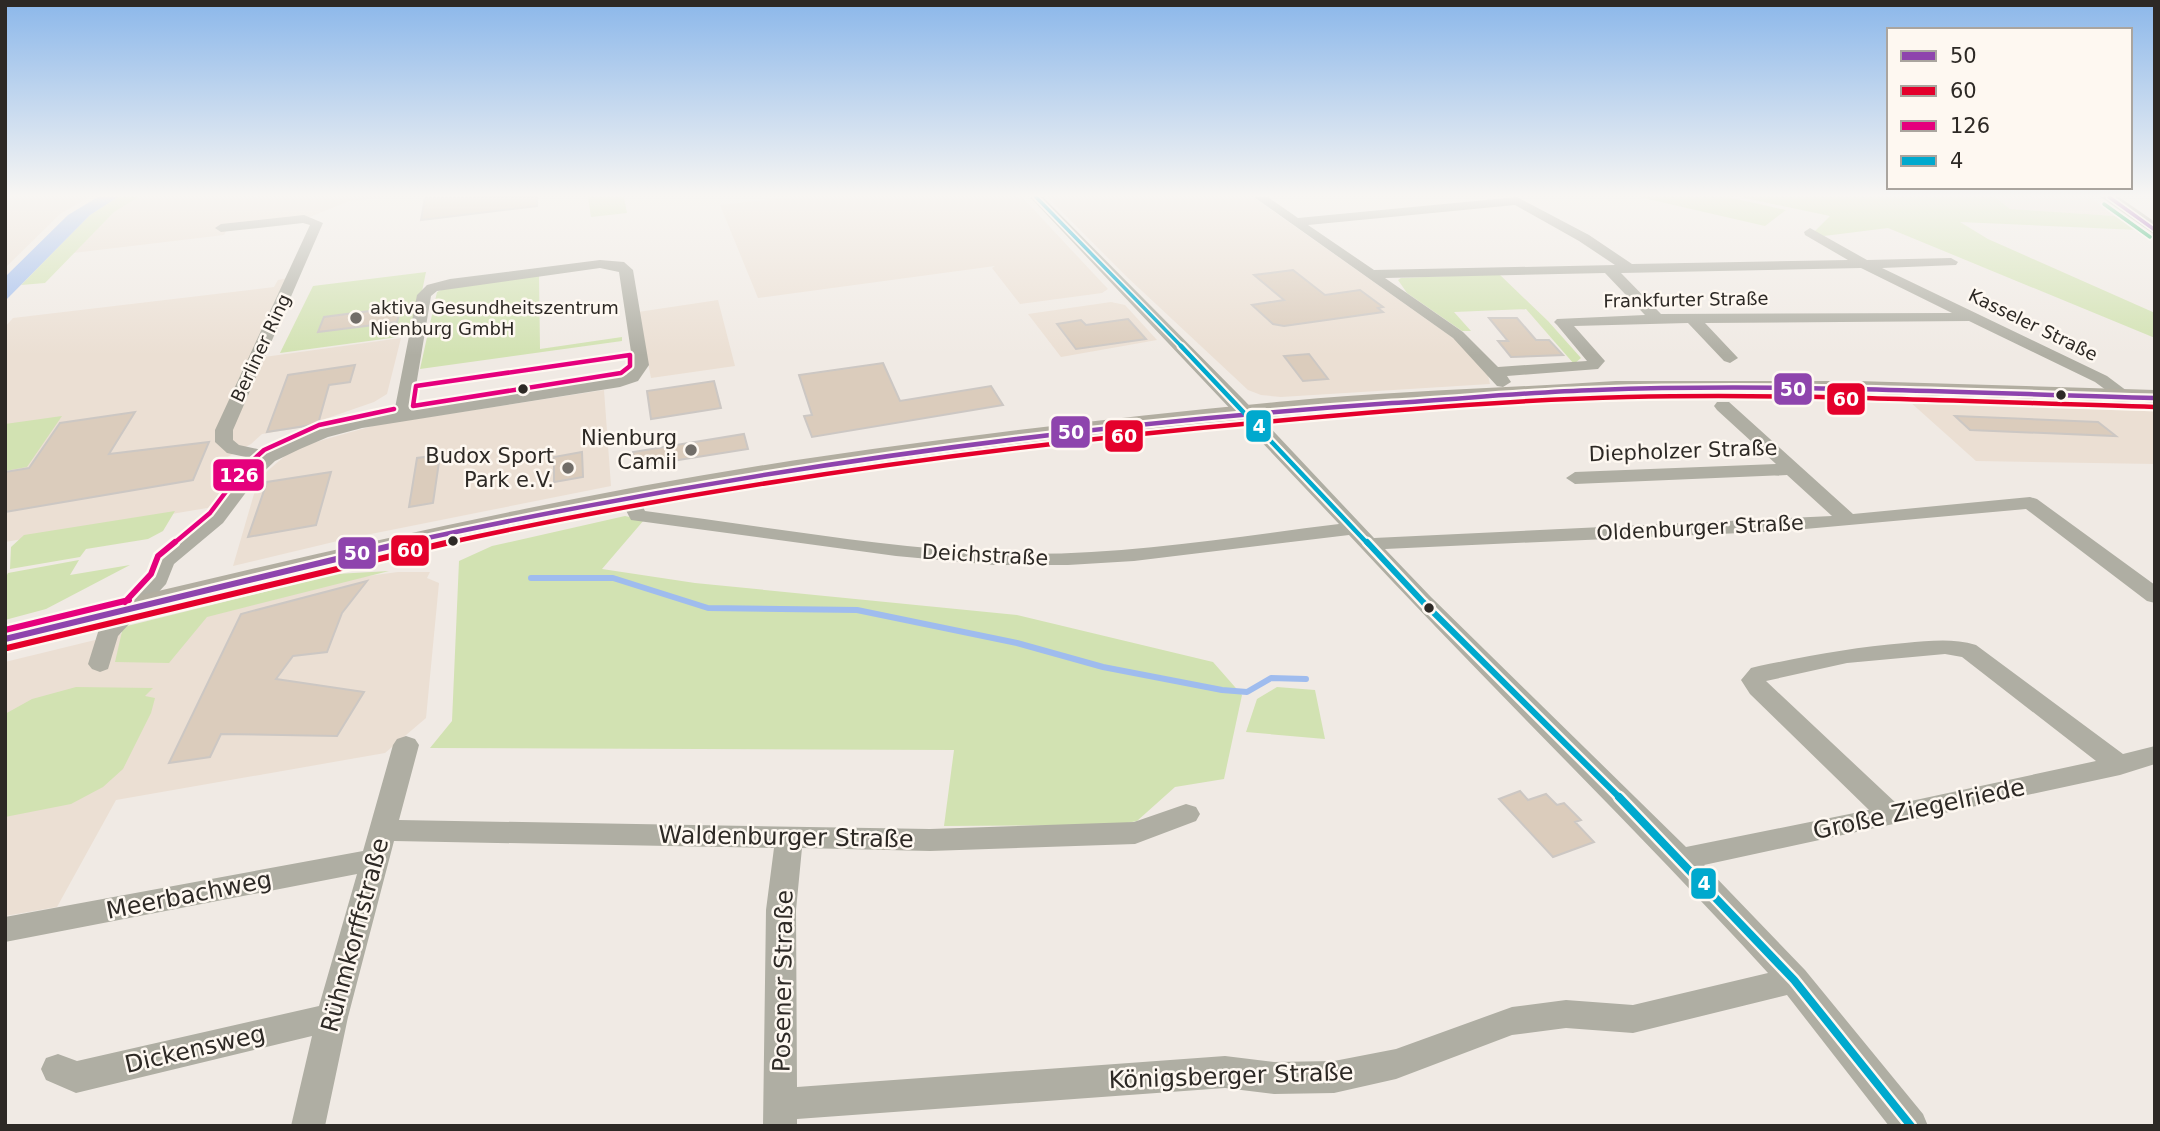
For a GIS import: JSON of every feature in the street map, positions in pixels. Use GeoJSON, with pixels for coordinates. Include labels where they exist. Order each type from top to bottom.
{"type":"FeatureCollection","features":[{"type":"Feature","properties":{"kind":"main road"},"geometry":{"type":"LineString","coordinates":[[5,639],[360,553],[629,497],[833,463],[1032,437],[1247,413],[1616,389],[1735,388],[2155,398]]}},
{"type":"Feature","properties":{"kind":"street","name":"Berliner Ring"},"geometry":{"type":"LineString","coordinates":[[269,457],[233,449],[224,442],[224,430],[305,250]]}},
{"type":"Feature","properties":{"kind":"street"},"geometry":{"type":"LineString","coordinates":[[1088,250],[1247,413],[1503,684],[1681,859],[1794,979],[1911,1126]]}},
{"type":"Feature","properties":{"kind":"street"},"geometry":{"type":"LineString","coordinates":[[1336,250],[1458,335],[1497,372],[1513,395]]}},
{"type":"Feature","properties":{"kind":"street"},"geometry":{"type":"LineString","coordinates":[[1601,250],[1627,267]]}},
{"type":"Feature","properties":{"kind":"street","name":"Kasseler Straße"},"geometry":{"type":"LineString","coordinates":[[1840,250],[1960,310],[1967,317],[2101,379],[2127,397]]}},
{"type":"Feature","properties":{"kind":"street"},"geometry":{"type":"LineString","coordinates":[[1371,274],[1951,262]]}},
{"type":"Feature","properties":{"kind":"street"},"geometry":{"type":"LineString","coordinates":[[100,664],[107,634],[158,579],[165,562],[216,519],[249,475],[269,457],[322,433],[402,415],[632,378],[641,365],[625,268],[600,264],[450,283],[428,290],[424,295],[402,415]]}},
{"type":"Feature","properties":{"kind":"street"},"geometry":{"type":"LineString","coordinates":[[1608,268],[1657,319]]}},
{"type":"Feature","properties":{"kind":"street","name":"Frankfurter Straße"},"geometry":{"type":"LineString","coordinates":[[1497,372],[1592,366],[1597,361],[1562,322],[1692,318],[1967,317]]}},
{"type":"Feature","properties":{"kind":"street"},"geometry":{"type":"LineString","coordinates":[[1692,318],[1730,358]]}},
{"type":"Feature","properties":{"kind":"street"},"geometry":{"type":"LineString","coordinates":[[1723,406],[1849,521]]}},
{"type":"Feature","properties":{"kind":"street","name":"Diepholzer Straße"},"geometry":{"type":"LineString","coordinates":[[1575,478],[1794,469]]}},
{"type":"Feature","properties":{"kind":"street","name":"Deichstraße"},"geometry":{"type":"LineString","coordinates":[[629,497],[638,516],[896,550],[995,559],[1134,555],[1362,536]]}},
{"type":"Feature","properties":{"kind":"street","name":"Oldenburger Straße"},"geometry":{"type":"LineString","coordinates":[[1362,536],[1849,521],[2030,503],[2155,596]]}},
{"type":"Feature","properties":{"kind":"street"},"geometry":{"type":"LineString","coordinates":[[1890,814],[1758,688],[1753,680],[1759,674],[1826,659],[1955,647],[1978,656],[2120,766]]}},
{"type":"Feature","properties":{"kind":"street","name":"Rühmkorffstraße"},"geometry":{"type":"LineString","coordinates":[[308,1126],[332,1017],[406,745]]}},
{"type":"Feature","properties":{"kind":"street","name":"Große Ziegelriede"},"geometry":{"type":"LineString","coordinates":[[1681,859],[2120,766],[2155,755]]}},
{"type":"Feature","properties":{"kind":"street","name":"Waldenburger Straße"},"geometry":{"type":"LineString","coordinates":[[383,830],[930,840],[1135,833],[1186,814]]}},
{"type":"Feature","properties":{"kind":"street","name":"Posener Straße"},"geometry":{"type":"LineString","coordinates":[[780,1115],[781,910],[789,837]]}},
{"type":"Feature","properties":{"kind":"street","name":"Meerbachweg"},"geometry":{"type":"LineString","coordinates":[[5,930],[373,860]]}},
{"type":"Feature","properties":{"kind":"street","name":"Königsberger Straße"},"geometry":{"type":"LineString","coordinates":[[780,1115],[1225,1072],[1274,1078],[1334,1077],[1396,1065],[1512,1021],[1566,1014],[1641,1018],[1794,979]]}},
{"type":"Feature","properties":{"kind":"street","name":"Dickensweg"},"geometry":{"type":"LineString","coordinates":[[58,1069],[76,1077],[332,1017]]}},
{"type":"Feature","properties":{"kind":"shaded area"},"geometry":{"type":"Polygon","coordinates":[[[5,250],[24,250],[5,268],[5,250]]]}},
{"type":"Feature","properties":{"kind":"shaded area"},"geometry":{"type":"Polygon","coordinates":[[[76,250],[100,250],[73,253],[76,250]]]}},
{"type":"Feature","properties":{"kind":"shaded area"},"geometry":{"type":"Polygon","coordinates":[[[738,250],[1071,250],[1108,289],[1102,293],[1020,304],[992,268],[995,266],[758,298],[738,250]]]}},
{"type":"Feature","properties":{"kind":"shaded area"},"geometry":{"type":"Polygon","coordinates":[[[1100,250],[1328,250],[1456,340],[1487,371],[1490,384],[1281,397],[1261,395],[1248,390],[1100,250]]]}},
{"type":"Feature","properties":{"kind":"shaded area"},"geometry":{"type":"Polygon","coordinates":[[[288,278],[257,358],[401,338],[387,394],[374,402],[325,419],[317,425],[262,434],[251,444],[224,459],[232,464],[213,507],[5,542],[5,327],[13,318],[274,287],[278,280],[288,278]]]}},
{"type":"Feature","properties":{"kind":"shaded area"},"geometry":{"type":"Polygon","coordinates":[[[718,300],[735,366],[651,378],[638,312],[718,300]]]}},
{"type":"Feature","properties":{"kind":"shaded area"},"geometry":{"type":"Polygon","coordinates":[[[1111,302],[1125,305],[1157,340],[1061,357],[1028,314],[1111,302]]]}},
{"type":"Feature","properties":{"kind":"shaded area"},"geometry":{"type":"Polygon","coordinates":[[[604,390],[611,486],[346,539],[233,566],[254,494],[265,473],[286,455],[305,445],[376,425],[604,390]]]}},
{"type":"Feature","properties":{"kind":"shaded area"},"geometry":{"type":"Polygon","coordinates":[[[1909,401],[2155,410],[2155,464],[1976,461],[1909,401]]]}},
{"type":"Feature","properties":{"kind":"shaded area"},"geometry":{"type":"Polygon","coordinates":[[[398,572],[430,572],[427,578],[439,583],[426,718],[385,753],[116,800],[57,907],[5,916],[5,662],[345,579],[398,572]]]}},
{"type":"Feature","properties":{"kind":"green space"},"geometry":{"type":"Polygon","coordinates":[[[56,250],[77,250],[45,283],[21,285],[56,250]]]}},
{"type":"Feature","properties":{"kind":"green space"},"geometry":{"type":"Polygon","coordinates":[[[1941,250],[2012,250],[2155,313],[2155,338],[1941,250]]]}},
{"type":"Feature","properties":{"kind":"green space","name":"aktiva Gesundheitszentrum Nienburg GmbH"},"geometry":{"type":"Polygon","coordinates":[[[426,272],[413,335],[280,353],[313,286],[426,272]]]}},
{"type":"Feature","properties":{"kind":"green space"},"geometry":{"type":"Polygon","coordinates":[[[1499,274],[1548,321],[1581,358],[1574,364],[1526,309],[1454,312],[1471,331],[1462,331],[1407,293],[1398,280],[1499,274]]]}},
{"type":"Feature","properties":{"kind":"green space"},"geometry":{"type":"Polygon","coordinates":[[[539,275],[540,349],[622,337],[622,341],[420,369],[437,292],[539,275]]]}},
{"type":"Feature","properties":{"kind":"green space"},"geometry":{"type":"Polygon","coordinates":[[[626,373],[608,381],[432,407],[411,406],[626,373]]]}},
{"type":"Feature","properties":{"kind":"green space"},"geometry":{"type":"Polygon","coordinates":[[[62,416],[27,467],[5,471],[5,424],[62,416]]]}},
{"type":"Feature","properties":{"kind":"green space"},"geometry":{"type":"Polygon","coordinates":[[[175,511],[163,531],[148,539],[86,549],[80,557],[10,569],[11,547],[24,535],[175,511]]]}},
{"type":"Feature","properties":{"kind":"green space"},"geometry":{"type":"Polygon","coordinates":[[[625,516],[644,520],[602,569],[695,583],[1017,615],[1213,662],[1242,695],[1224,779],[1175,787],[1137,821],[1117,825],[944,826],[954,750],[430,748],[452,721],[459,561],[492,546],[625,516]]]}},
{"type":"Feature","properties":{"kind":"green space"},"geometry":{"type":"Polygon","coordinates":[[[79,560],[70,575],[130,565],[46,609],[5,620],[5,579],[8,573],[79,560]]]}},
{"type":"Feature","properties":{"kind":"green space"},"geometry":{"type":"Polygon","coordinates":[[[389,571],[207,617],[169,663],[115,662],[123,627],[336,574],[389,571]]]}},
{"type":"Feature","properties":{"kind":"green space"},"geometry":{"type":"Polygon","coordinates":[[[76,687],[153,688],[145,696],[155,698],[151,713],[123,769],[103,787],[71,804],[5,817],[5,714],[32,699],[76,687]]]}},
{"type":"Feature","properties":{"kind":"green space"},"geometry":{"type":"Polygon","coordinates":[[[1277,687],[1315,690],[1325,739],[1246,732],[1257,699],[1277,687]]]}},
{"type":"Feature","properties":{"kind":"water"},"geometry":{"type":"Polygon","coordinates":[[[33,250],[56,250],[5,301],[5,277],[33,250]]]}},
{"type":"Feature","properties":{"kind":"building"},"geometry":{"type":"Polygon","coordinates":[[[1293,270],[1325,295],[1360,290],[1383,307],[1378,308],[1383,312],[1284,326],[1273,324],[1252,305],[1284,300],[1254,275],[1293,270]]]}},
{"type":"Feature","properties":{"kind":"building"},"geometry":{"type":"Polygon","coordinates":[[[401,307],[397,322],[318,332],[324,317],[401,307]]]}},
{"type":"Feature","properties":{"kind":"building"},"geometry":{"type":"Polygon","coordinates":[[[1489,318],[1517,318],[1536,340],[1549,340],[1563,355],[1511,357],[1498,341],[1508,341],[1489,318]]]}},
{"type":"Feature","properties":{"kind":"building"},"geometry":{"type":"Polygon","coordinates":[[[1128,319],[1146,339],[1076,349],[1057,324],[1081,320],[1086,325],[1128,319]]]}},
{"type":"Feature","properties":{"kind":"building"},"geometry":{"type":"Polygon","coordinates":[[[1309,354],[1328,379],[1303,381],[1284,356],[1309,354]]]}},
{"type":"Feature","properties":{"kind":"building"},"geometry":{"type":"Polygon","coordinates":[[[883,363],[900,401],[991,386],[1003,405],[812,437],[804,416],[812,415],[799,375],[883,363]]]}},
{"type":"Feature","properties":{"kind":"building"},"geometry":{"type":"Polygon","coordinates":[[[355,365],[350,382],[329,385],[318,424],[267,432],[288,375],[355,365]]]}},
{"type":"Feature","properties":{"kind":"building"},"geometry":{"type":"Polygon","coordinates":[[[714,381],[721,408],[651,419],[647,391],[714,381]]]}},
{"type":"Feature","properties":{"kind":"building"},"geometry":{"type":"Polygon","coordinates":[[[135,412],[109,454],[209,442],[193,480],[5,512],[5,472],[29,468],[60,423],[135,412]]]}},
{"type":"Feature","properties":{"kind":"building"},"geometry":{"type":"Polygon","coordinates":[[[1955,416],[2098,422],[2116,436],[1970,430],[1955,416]]]}},
{"type":"Feature","properties":{"kind":"building","name":"Nienburg Camii"},"geometry":{"type":"Polygon","coordinates":[[[744,434],[748,449],[634,467],[633,452],[744,434]]]}},
{"type":"Feature","properties":{"kind":"building","name":"Budox Sport Park e.V."},"geometry":{"type":"Polygon","coordinates":[[[582,452],[583,477],[554,482],[554,457],[582,452]]]}},
{"type":"Feature","properties":{"kind":"building"},"geometry":{"type":"Polygon","coordinates":[[[440,455],[433,503],[409,507],[417,458],[440,455]]]}},
{"type":"Feature","properties":{"kind":"building"},"geometry":{"type":"Polygon","coordinates":[[[331,472],[316,525],[248,537],[267,482],[331,472]]]}},
{"type":"Feature","properties":{"kind":"building"},"geometry":{"type":"Polygon","coordinates":[[[367,581],[342,613],[327,652],[293,656],[276,679],[364,692],[337,736],[221,734],[210,757],[169,763],[241,614],[367,581]]]}},
{"type":"Feature","properties":{"kind":"building"},"geometry":{"type":"Polygon","coordinates":[[[1520,791],[1528,800],[1546,794],[1557,805],[1564,803],[1581,820],[1575,822],[1594,842],[1553,857],[1499,799],[1520,791]]]}},
{"type":"Feature","properties":{"kind":"waterway"},"geometry":{"type":"LineString","coordinates":[[531,578],[613,578],[708,608],[857,610],[1017,643],[1103,667],[1222,690],[1247,692],[1271,678],[1306,679]]}},
{"type":"Feature","properties":{"kind":"transit line","name":"4"},"geometry":{"type":"LineString","coordinates":[[1088,250],[1238,404],[1423,602],[1681,859],[1794,980],[1911,1126]]}},
{"type":"Feature","properties":{"kind":"transit line","name":"126"},"geometry":{"type":"LineString","coordinates":[[630,355],[630,366],[621,373],[413,406],[416,386],[630,355]]}},
{"type":"Feature","properties":{"kind":"transit line","name":"50"},"geometry":{"type":"LineString","coordinates":[[5,639],[330,559],[526,517],[749,477],[1086,430],[1311,409],[1596,390],[1821,389],[2155,398]]}},
{"type":"Feature","properties":{"kind":"transit line","name":"60"},"geometry":{"type":"LineString","coordinates":[[7,648],[332,568],[527,526],[796,479],[1066,442],[1337,416],[1628,397],[1852,399],[2155,407]]}},
{"type":"Feature","properties":{"kind":"transit line","name":"126"},"geometry":{"type":"LineString","coordinates":[[125,602],[151,574],[158,556],[210,513],[243,469],[264,450],[319,425],[394,409]]}},
{"type":"Feature","properties":{"kind":"transit line","name":"126"},"geometry":{"type":"LineString","coordinates":[[5,630],[129,600]]}},
{"type":"Feature","properties":{"kind":"place","name":"aktiva Gesundheitszentrum Nienburg GmbH"},"geometry":{"type":"Point","coordinates":[356,318]}},
{"type":"Feature","properties":{"kind":"place","name":"Nienburg Camii"},"geometry":{"type":"Point","coordinates":[691,450]}},
{"type":"Feature","properties":{"kind":"place","name":"Budox Sport Park e.V."},"geometry":{"type":"Point","coordinates":[568,468]}}]}
